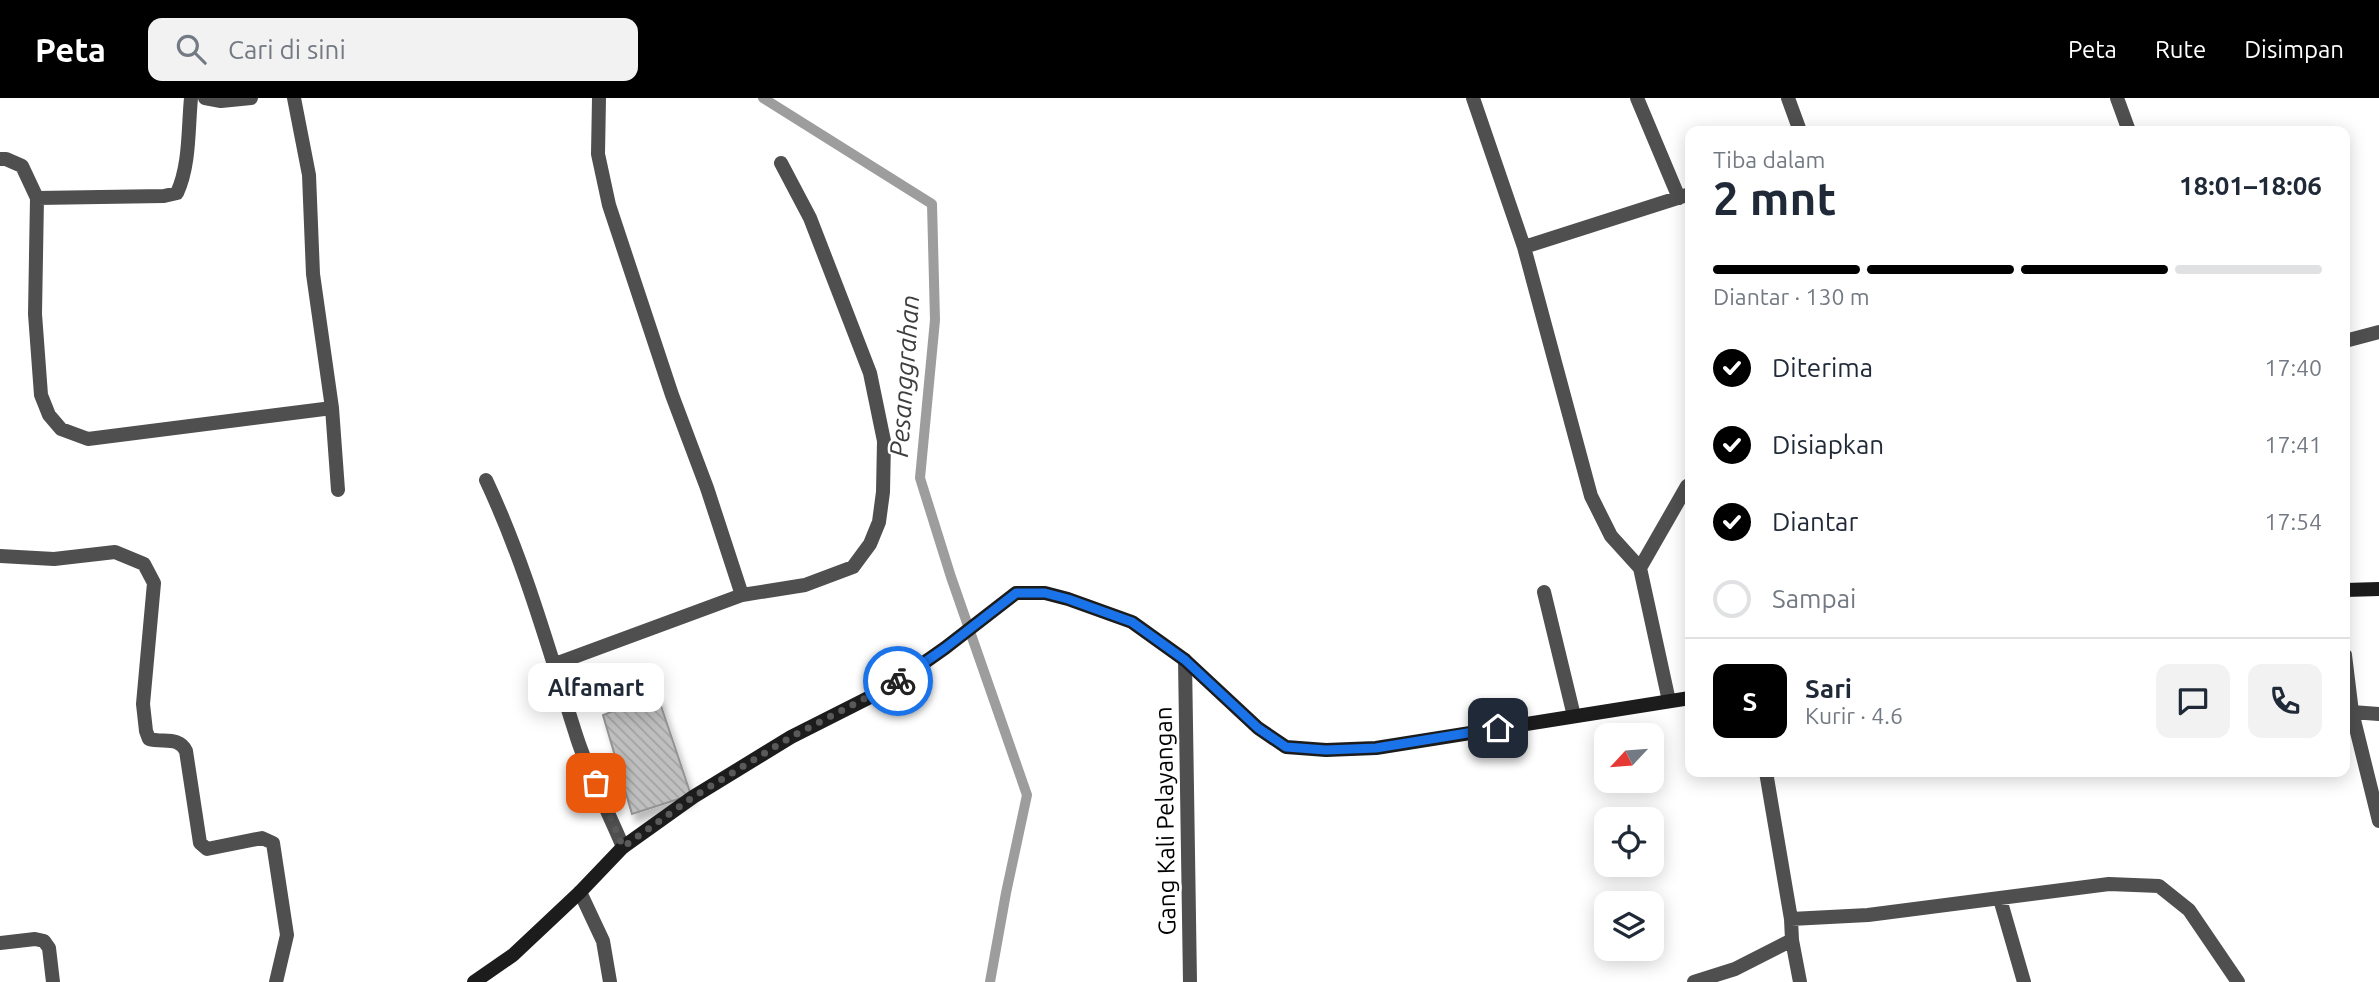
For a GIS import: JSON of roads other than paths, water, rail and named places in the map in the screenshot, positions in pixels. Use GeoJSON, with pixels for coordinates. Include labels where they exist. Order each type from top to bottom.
{"type":"FeatureCollection","features":[{"type":"Feature","properties":{"kind":"street"},"geometry":{"type":"LineString","coordinates":[[37,198],[112,198],[177,193],[186,163],[191,98]]}},
{"type":"Feature","properties":{"kind":"street"},"geometry":{"type":"LineString","coordinates":[[205,98],[221,101],[251,98]]}},
{"type":"Feature","properties":{"kind":"street"},"geometry":{"type":"LineString","coordinates":[[294,98],[309,175],[313,275],[332,408],[338,490]]}},
{"type":"Feature","properties":{"kind":"street"},"geometry":{"type":"LineString","coordinates":[[598,98],[598,154],[610,205],[742,596]]}},
{"type":"Feature","properties":{"kind":"street"},"geometry":{"type":"LineString","coordinates":[[1473,98],[1524,247],[1591,496],[1611,536],[1640,568],[1669,701]]}},
{"type":"Feature","properties":{"kind":"street"},"geometry":{"type":"LineString","coordinates":[[1524,247],[1685,196],[1637,98]]}},
{"type":"Feature","properties":{"kind":"street"},"geometry":{"type":"LineString","coordinates":[[1788,98],[1798,126]]}},
{"type":"Feature","properties":{"kind":"street"},"geometry":{"type":"LineString","coordinates":[[2116,98],[2127,126]]}},
{"type":"Feature","properties":{"kind":"street"},"geometry":{"type":"LineString","coordinates":[[0,159],[22,166],[37,198],[35,314],[41,395],[49,415],[61,429],[88,439],[332,408]]}},
{"type":"Feature","properties":{"kind":"street"},"geometry":{"type":"LineString","coordinates":[[555,664],[742,596],[805,585],[853,567],[870,544],[879,522],[883,492],[884,441],[870,373],[810,218],[781,163]]}},
{"type":"Feature","properties":{"kind":"street"},"geometry":{"type":"LineString","coordinates":[[2350,340],[2379,332]]}},
{"type":"Feature","properties":{"kind":"street"},"geometry":{"type":"LineString","coordinates":[[486,480],[505,521],[555,664],[578,741],[623,847]]}},
{"type":"Feature","properties":{"kind":"street"},"geometry":{"type":"LineString","coordinates":[[1640,568],[1685,489]]}},
{"type":"Feature","properties":{"kind":"street"},"geometry":{"type":"LineString","coordinates":[[0,556],[54,559],[115,552],[144,564],[154,583],[143,704],[146,732],[149,739],[183,744],[200,843],[207,849],[262,838],[273,843],[287,935],[276,982]]}},
{"type":"Feature","properties":{"kind":"street"},"geometry":{"type":"LineString","coordinates":[[2350,590],[2379,589]]}},
{"type":"Feature","properties":{"kind":"street"},"geometry":{"type":"LineString","coordinates":[[1544,592],[1574,716]]}},
{"type":"Feature","properties":{"kind":"street"},"geometry":{"type":"LineString","coordinates":[[474,982],[513,955],[623,847],[693,797],[791,737],[888,688],[1016,593],[1045,593],[1132,622],[1185,660],[1258,728],[1286,747],[1326,750],[1376,748],[1685,699]]}},
{"type":"Feature","properties":{"kind":"street","name":"Gang Kali Pelayangan"},"geometry":{"type":"LineString","coordinates":[[1185,660],[1190,982]]}},
{"type":"Feature","properties":{"kind":"street"},"geometry":{"type":"LineString","coordinates":[[2350,691],[2379,821]]}},
{"type":"Feature","properties":{"kind":"street"},"geometry":{"type":"LineString","coordinates":[[2353,712],[2379,714]]}},
{"type":"Feature","properties":{"kind":"street"},"geometry":{"type":"LineString","coordinates":[[1767,777],[1800,982]]}},
{"type":"Feature","properties":{"kind":"street"},"geometry":{"type":"LineString","coordinates":[[1791,919],[1868,915],[2109,884],[2159,886],[2189,910],[2238,982]]}},
{"type":"Feature","properties":{"kind":"street"},"geometry":{"type":"LineString","coordinates":[[580,892],[603,941],[610,982]]}},
{"type":"Feature","properties":{"kind":"street"},"geometry":{"type":"LineString","coordinates":[[2000,899],[2024,982]]}},
{"type":"Feature","properties":{"kind":"street"},"geometry":{"type":"LineString","coordinates":[[0,943],[35,939],[44,941],[49,948],[53,982]]}},
{"type":"Feature","properties":{"kind":"street"},"geometry":{"type":"LineString","coordinates":[[1695,982],[1735,969],[1792,940]]}},
{"type":"Feature","properties":{"kind":"waterway","name":"Pesanggrahan"},"geometry":{"type":"LineString","coordinates":[[763,98],[932,204],[935,320],[920,478],[951,577],[1027,795],[990,982]]}},
{"type":"Feature","properties":{"kind":"place","name":"Alfamart"},"geometry":{"type":"Point","coordinates":[596,783]}}]}
